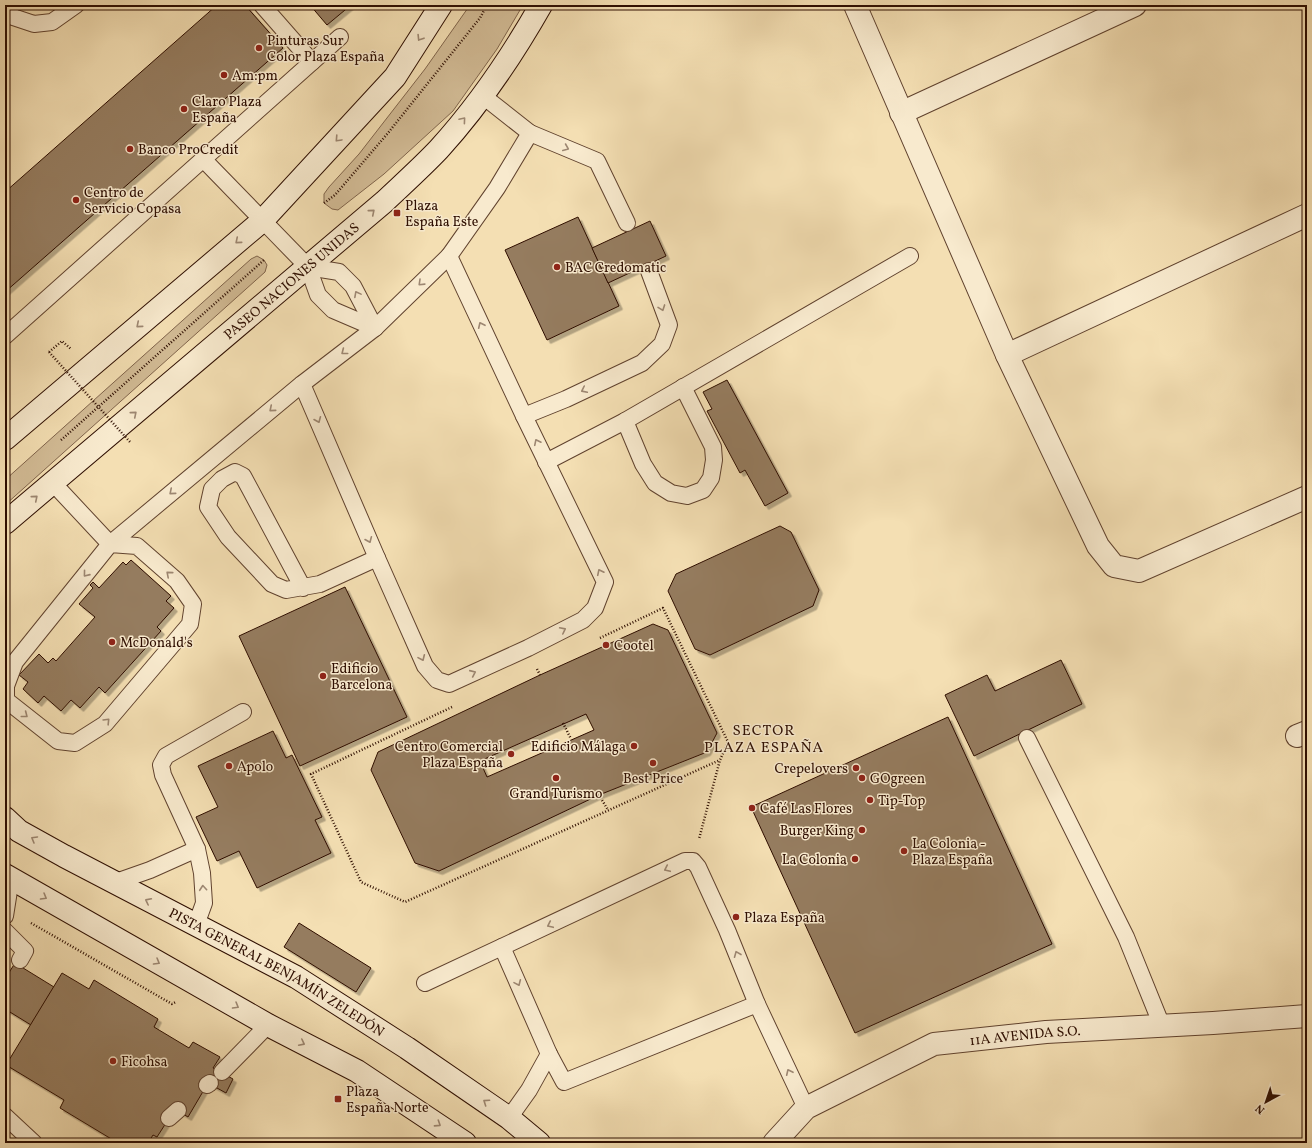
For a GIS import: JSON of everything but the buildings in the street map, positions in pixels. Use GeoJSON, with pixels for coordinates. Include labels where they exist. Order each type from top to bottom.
{"type":"FeatureCollection","features":[{"type":"Feature","properties":{"kind":"main road"},"geometry":{"type":"LineString","coordinates":[[7,434],[262,221],[395,77],[441,5]]}},
{"type":"Feature","properties":{"kind":"main road","name":"PASEO NACIONES UNIDAS"},"geometry":{"type":"LineString","coordinates":[[5,523],[384,202],[434,154],[483,96],[505,65],[541,5]]}},
{"type":"Feature","properties":{"kind":"main road"},"geometry":{"type":"LineString","coordinates":[[854,5],[1007,355],[1098,546],[1114,566],[1139,571],[1307,497]]}},
{"type":"Feature","properties":{"kind":"main road"},"geometry":{"type":"LineString","coordinates":[[901,113],[1135,5]]}},
{"type":"Feature","properties":{"kind":"main road"},"geometry":{"type":"LineString","coordinates":[[1007,355],[1307,215]]}},
{"type":"Feature","properties":{"kind":"main road","name":"PISTA GENERAL BENJAMÍN ZELEDÓN"},"geometry":{"type":"LineString","coordinates":[[5,818],[19,831],[113,883],[296,978],[407,1048],[509,1118],[539,1143]]}},
{"type":"Feature","properties":{"kind":"main road"},"geometry":{"type":"LineString","coordinates":[[8,876],[268,1025],[357,1071],[465,1143]]}},
{"type":"Feature","properties":{"kind":"main road","name":"11A AVENIDA S.O."},"geometry":{"type":"LineString","coordinates":[[774,1143],[806,1108],[934,1044],[1046,1032],[1307,1016]]}},
{"type":"Feature","properties":{"kind":"lane"},"geometry":{"type":"LineString","coordinates":[[5,7],[13,17],[34,24],[52,22],[76,5]]}},
{"type":"Feature","properties":{"kind":"lane"},"geometry":{"type":"LineString","coordinates":[[262,5],[312,62]]}},
{"type":"Feature","properties":{"kind":"lane"},"geometry":{"type":"LineString","coordinates":[[5,336],[340,37]]}},
{"type":"Feature","properties":{"kind":"lane"},"geometry":{"type":"LineString","coordinates":[[483,96],[530,133],[597,161],[627,223]]}},
{"type":"Feature","properties":{"kind":"lane"},"geometry":{"type":"LineString","coordinates":[[53,483],[110,544],[137,546],[177,581],[193,604],[190,624],[105,724],[75,742],[58,741],[6,700],[6,686],[15,662],[110,544],[302,384],[375,328],[449,256],[497,188],[530,133]]}},
{"type":"Feature","properties":{"kind":"lane"},"geometry":{"type":"LineString","coordinates":[[203,159],[308,267],[318,295],[333,310],[375,328]]}},
{"type":"Feature","properties":{"kind":"lane"},"geometry":{"type":"LineString","coordinates":[[302,384],[425,666],[437,680],[449,684],[528,648],[583,620],[595,608],[605,582],[546,462],[449,256]]}},
{"type":"Feature","properties":{"kind":"lane"},"geometry":{"type":"LineString","coordinates":[[546,462],[625,421],[910,256]]}},
{"type":"Feature","properties":{"kind":"lane"},"geometry":{"type":"LineString","coordinates":[[308,267],[339,272],[353,286],[375,328]]}},
{"type":"Feature","properties":{"kind":"lane"},"geometry":{"type":"LineString","coordinates":[[524,416],[566,399],[642,362],[662,344],[668,325],[649,271]]}},
{"type":"Feature","properties":{"kind":"lane"},"geometry":{"type":"LineString","coordinates":[[625,421],[643,464],[655,483],[671,493],[687,496],[703,490],[711,478],[714,460],[713,447],[682,387]]}},
{"type":"Feature","properties":{"kind":"lane"},"geometry":{"type":"LineString","coordinates":[[303,588],[243,476],[235,472],[222,479],[212,489],[208,507],[228,537],[272,584],[286,590],[303,588],[320,584],[377,558]]}},
{"type":"Feature","properties":{"kind":"lane"},"geometry":{"type":"LineString","coordinates":[[196,925],[204,903],[202,873],[197,849],[163,775],[162,765],[166,756],[243,712]]}},
{"type":"Feature","properties":{"kind":"lane"},"geometry":{"type":"LineString","coordinates":[[1027,738],[1126,936],[1162,1026]]}},
{"type":"Feature","properties":{"kind":"lane"},"geometry":{"type":"LineString","coordinates":[[113,883],[150,870],[197,849]]}},
{"type":"Feature","properties":{"kind":"lane"},"geometry":{"type":"LineString","coordinates":[[425,983],[685,861],[693,861],[702,874],[727,930],[757,1004],[806,1108]]}},
{"type":"Feature","properties":{"kind":"lane"},"geometry":{"type":"LineString","coordinates":[[5,916],[8,876]]}},
{"type":"Feature","properties":{"kind":"lane"},"geometry":{"type":"LineString","coordinates":[[5,931],[25,951],[20,960]]}},
{"type":"Feature","properties":{"kind":"lane"},"geometry":{"type":"LineString","coordinates":[[502,947],[549,1054],[564,1082],[757,1004]]}},
{"type":"Feature","properties":{"kind":"lane"},"geometry":{"type":"LineString","coordinates":[[222,1072],[268,1025]]}},
{"type":"Feature","properties":{"kind":"lane"},"geometry":{"type":"LineString","coordinates":[[509,1118],[529,1090],[549,1054]]}},
{"type":"Feature","properties":{"kind":"lane"},"geometry":{"type":"LineString","coordinates":[[5,1116],[34,1143]]}},
{"type":"Feature","properties":{"kind":"path"},"geometry":{"type":"LineString","coordinates":[[324,203],[335,195],[388,133],[480,18],[487,5]]}},
{"type":"Feature","properties":{"kind":"path"},"geometry":{"type":"LineString","coordinates":[[58,442],[264,260]]}},
{"type":"Feature","properties":{"kind":"path"},"geometry":{"type":"LineString","coordinates":[[62,341],[49,352],[130,442]]}},
{"type":"Feature","properties":{"kind":"path"},"geometry":{"type":"LineString","coordinates":[[593,640],[663,608],[728,742],[720,760],[693,861]]}},
{"type":"Feature","properties":{"kind":"path"},"geometry":{"type":"LineString","coordinates":[[459,704],[311,774],[361,882],[405,902],[720,760]]}},
{"type":"Feature","properties":{"kind":"path"},"geometry":{"type":"LineString","coordinates":[[563,723],[571,739]]}},
{"type":"Feature","properties":{"kind":"path"},"geometry":{"type":"LineString","coordinates":[[599,795],[608,810]]}},
{"type":"Feature","properties":{"kind":"shaded area"},"geometry":{"type":"Polygon","coordinates":[[[470,5],[523,5],[497,49],[453,111],[384,174],[338,210],[332,209],[324,203],[324,194],[359,154],[425,69],[470,5]]]}},
{"type":"Feature","properties":{"kind":"shaded area"},"geometry":{"type":"Polygon","coordinates":[[[257,256],[264,260],[267,265],[265,272],[5,505],[5,480],[251,259],[257,256]]]}},
{"type":"Feature","properties":{"kind":"place","name":"Pinturas Sur Color Plaza España"},"geometry":{"type":"Point","coordinates":[259,48]}},
{"type":"Feature","properties":{"kind":"place","name":"Am:pm"},"geometry":{"type":"Point","coordinates":[224,75]}},
{"type":"Feature","properties":{"kind":"place","name":"Claro Plaza España"},"geometry":{"type":"Point","coordinates":[184,109]}},
{"type":"Feature","properties":{"kind":"place","name":"Banco ProCredit"},"geometry":{"type":"Point","coordinates":[130,149]}},
{"type":"Feature","properties":{"kind":"place","name":"Centro de Servicio Copasa"},"geometry":{"type":"Point","coordinates":[76,200]}},
{"type":"Feature","properties":{"kind":"place","name":"Plaza España Este"},"geometry":{"type":"Point","coordinates":[397,213]}},
{"type":"Feature","properties":{"kind":"place","name":"BAC Credomatic"},"geometry":{"type":"Point","coordinates":[557,267]}},
{"type":"Feature","properties":{"kind":"place","name":"McDonald's"},"geometry":{"type":"Point","coordinates":[112,642]}},
{"type":"Feature","properties":{"kind":"place","name":"Cootel"},"geometry":{"type":"Point","coordinates":[606,645]}},
{"type":"Feature","properties":{"kind":"place","name":"Edificio Barcelona"},"geometry":{"type":"Point","coordinates":[323,676]}},
{"type":"Feature","properties":{"kind":"place","name":"Edificio Málaga"},"geometry":{"type":"Point","coordinates":[634,746]}},
{"type":"Feature","properties":{"kind":"place","name":"Centro Comercial Plaza España"},"geometry":{"type":"Point","coordinates":[511,754]}},
{"type":"Feature","properties":{"kind":"place","name":"Best Price"},"geometry":{"type":"Point","coordinates":[653,763]}},
{"type":"Feature","properties":{"kind":"place","name":"Apolo"},"geometry":{"type":"Point","coordinates":[229,766]}},
{"type":"Feature","properties":{"kind":"place","name":"Crepelovers"},"geometry":{"type":"Point","coordinates":[856,768]}},
{"type":"Feature","properties":{"kind":"place","name":"Grand Turismo"},"geometry":{"type":"Point","coordinates":[556,778]}},
{"type":"Feature","properties":{"kind":"place","name":"GOgreen"},"geometry":{"type":"Point","coordinates":[862,778]}},
{"type":"Feature","properties":{"kind":"place","name":"Tip-Top"},"geometry":{"type":"Point","coordinates":[870,800]}},
{"type":"Feature","properties":{"kind":"place","name":"Café Las Flores"},"geometry":{"type":"Point","coordinates":[752,808]}},
{"type":"Feature","properties":{"kind":"place","name":"Burger King"},"geometry":{"type":"Point","coordinates":[862,830]}},
{"type":"Feature","properties":{"kind":"place","name":"La Colonia - Plaza España"},"geometry":{"type":"Point","coordinates":[904,851]}},
{"type":"Feature","properties":{"kind":"place","name":"La Colonia"},"geometry":{"type":"Point","coordinates":[855,859]}},
{"type":"Feature","properties":{"kind":"place","name":"Plaza España"},"geometry":{"type":"Point","coordinates":[736,917]}},
{"type":"Feature","properties":{"kind":"place","name":"Ficohsa"},"geometry":{"type":"Point","coordinates":[113,1061]}},
{"type":"Feature","properties":{"kind":"place","name":"Plaza España Norte"},"geometry":{"type":"Point","coordinates":[338,1099]}},
{"type":"Feature","properties":{"kind":"district","name":"SECTOR PLAZA ESPAÑA"},"geometry":{"type":"Point","coordinates":[764,738]}}]}
